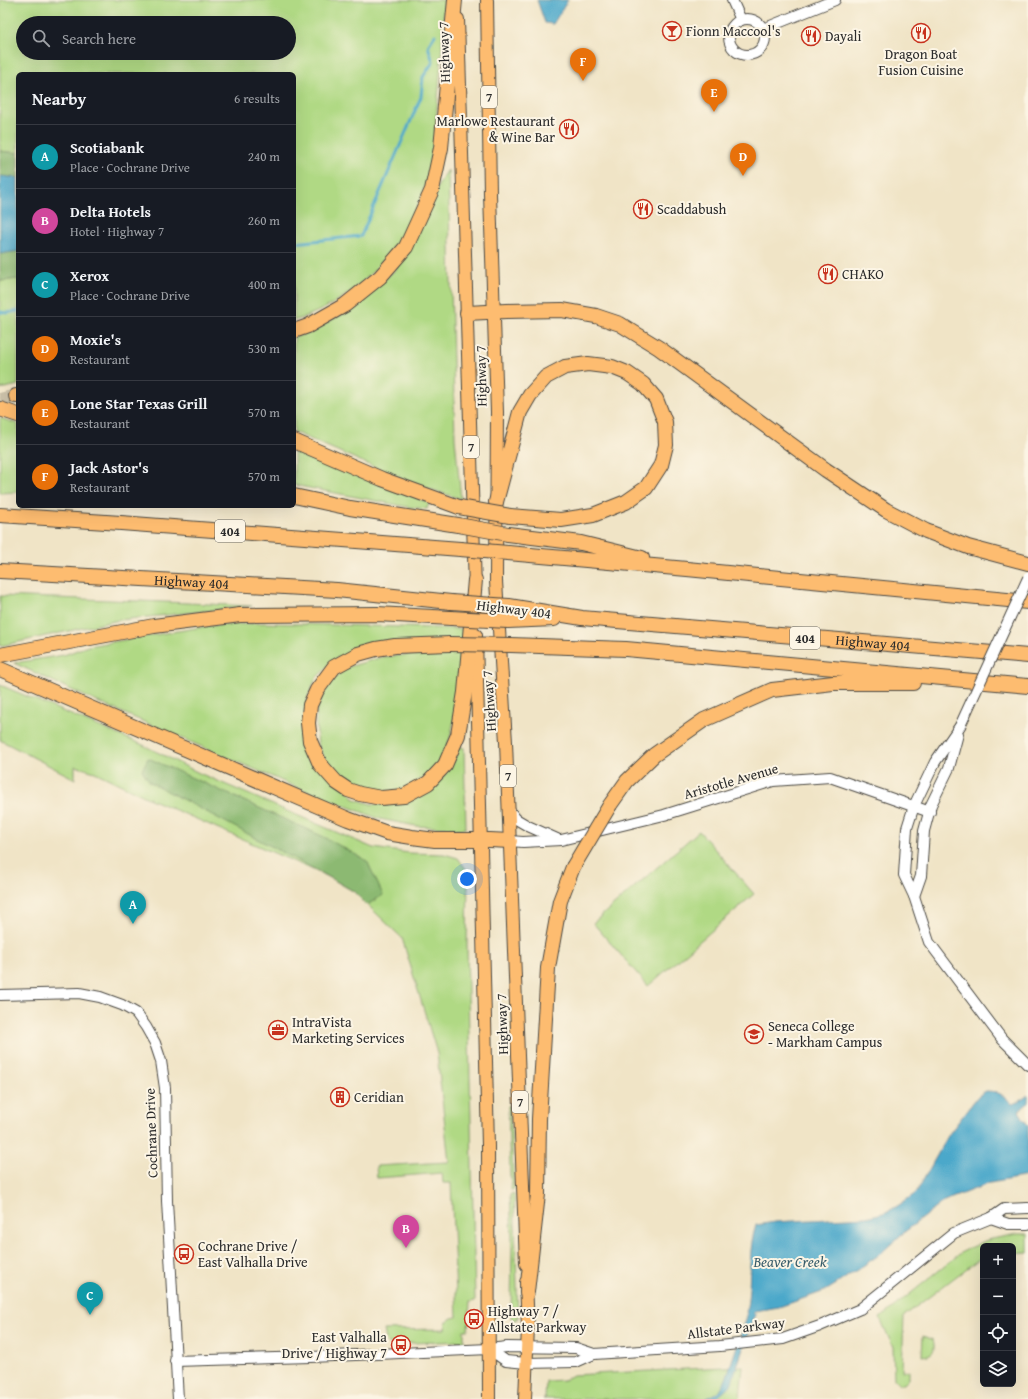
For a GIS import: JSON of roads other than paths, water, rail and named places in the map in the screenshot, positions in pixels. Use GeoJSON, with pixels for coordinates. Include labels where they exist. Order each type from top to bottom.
{"type":"FeatureCollection","features":[{"type":"Feature","properties":{"kind":"highway"},"geometry":{"type":"LineString","coordinates":[[296,330],[308,326],[345,304],[380,276],[406,247],[432,190],[441,148],[456,0]]}},
{"type":"Feature","properties":{"kind":"highway"},"geometry":{"type":"LineString","coordinates":[[467,313],[562,310],[596,316],[620,324],[659,348],[826,470],[886,510],[926,531],[968,546],[1028,562]]}},
{"type":"Feature","properties":{"kind":"highway"},"geometry":{"type":"LineString","coordinates":[[296,442],[382,479],[459,507],[510,516],[561,520],[593,515],[626,502],[646,488],[661,465],[666,444],[665,422],[656,399],[643,384],[627,373],[612,367],[588,364],[565,367],[546,377],[530,395],[520,412],[496,502]]}},
{"type":"Feature","properties":{"kind":"highway"},"geometry":{"type":"LineString","coordinates":[[0,409],[16,415]]}},
{"type":"Feature","properties":{"kind":"highway"},"geometry":{"type":"LineString","coordinates":[[0,412],[16,416]]}},
{"type":"Feature","properties":{"kind":"highway"},"geometry":{"type":"LineString","coordinates":[[296,496],[350,508],[458,526],[581,543],[687,569]]}},
{"type":"Feature","properties":{"kind":"highway","name":"404"},"geometry":{"type":"LineString","coordinates":[[0,515],[508,553],[1028,602]]}},
{"type":"Feature","properties":{"kind":"highway","name":"Highway 404"},"geometry":{"type":"LineString","coordinates":[[0,571],[337,590],[451,602],[509,606],[582,618],[1028,656]]}},
{"type":"Feature","properties":{"kind":"highway"},"geometry":{"type":"LineString","coordinates":[[475,580],[465,692],[458,735],[445,765],[428,783],[404,796],[381,798],[348,790],[336,782],[320,764],[310,741],[308,723],[310,705],[317,690],[334,667],[358,654],[376,649],[450,644],[511,645],[626,648],[1028,686]]}},
{"type":"Feature","properties":{"kind":"highway"},"geometry":{"type":"LineString","coordinates":[[0,656],[154,626],[240,615],[377,614],[508,622],[582,618]]}},
{"type":"Feature","properties":{"kind":"highway"},"geometry":{"type":"LineString","coordinates":[[0,669],[348,819],[387,834],[435,840],[510,841]]}},
{"type":"Feature","properties":{"kind":"highway"},"geometry":{"type":"LineString","coordinates":[[527,1292],[538,1194],[539,1119],[548,968],[560,901],[573,867],[610,805],[627,781],[654,755],[704,720],[772,690],[833,683],[928,683],[1028,686]]}},
{"type":"Feature","properties":{"kind":"main road","name":"Highway 7"},"geometry":{"type":"LineString","coordinates":[[456,0],[475,580],[488,1146],[489,1399]]}},
{"type":"Feature","properties":{"kind":"main road","name":"Highway 7"},"geometry":{"type":"LineString","coordinates":[[487,0],[490,194],[497,412],[496,581],[509,810],[527,1292],[525,1399]]}},
{"type":"Feature","properties":{"kind":"street"},"geometry":{"type":"LineString","coordinates":[[732,0],[741,20]]}},
{"type":"Feature","properties":{"kind":"street"},"geometry":{"type":"LineString","coordinates":[[763,29],[835,0]]}},
{"type":"Feature","properties":{"kind":"street"},"geometry":{"type":"LineString","coordinates":[[751,19],[758,22],[763,29],[764,42],[760,48],[752,54],[740,53],[733,48],[729,37],[732,26],[741,20],[751,19]]}},
{"type":"Feature","properties":{"kind":"street"},"geometry":{"type":"LineString","coordinates":[[914,896],[921,876],[924,832],[930,812],[949,768],[960,726],[1028,578]]}},
{"type":"Feature","properties":{"kind":"street"},"geometry":{"type":"LineString","coordinates":[[960,726],[935,762],[914,806],[907,828],[904,875],[914,896],[929,942],[1002,1039],[1028,1065]]}},
{"type":"Feature","properties":{"kind":"street","name":"Aristotle Avenue"},"geometry":{"type":"LineString","coordinates":[[510,841],[523,842],[561,840],[664,815],[773,781],[830,777],[930,812]]}},
{"type":"Feature","properties":{"kind":"street"},"geometry":{"type":"LineString","coordinates":[[509,810],[516,819],[528,826],[561,840]]}},
{"type":"Feature","properties":{"kind":"street","name":"Cochrane Drive"},"geometry":{"type":"LineString","coordinates":[[0,995],[79,993],[100,996],[122,1005],[136,1013],[155,1043],[161,1061],[165,1088],[167,1201],[178,1399]]}},
{"type":"Feature","properties":{"kind":"street","name":"Allstate Parkway"},"geometry":{"type":"LineString","coordinates":[[489,1349],[506,1361],[526,1363],[576,1362],[594,1354],[720,1346],[783,1339],[820,1326],[860,1309],[954,1233],[991,1218],[1004,1209],[1028,1208]]}},
{"type":"Feature","properties":{"kind":"street"},"geometry":{"type":"LineString","coordinates":[[991,1218],[1008,1224],[1028,1224]]}},
{"type":"Feature","properties":{"kind":"street","name":"Allstate Parkway"},"geometry":{"type":"LineString","coordinates":[[175,1361],[311,1357],[507,1347],[576,1348],[594,1354]]}},
{"type":"Feature","properties":{"kind":"water"},"geometry":{"type":"Polygon","coordinates":[[[537,0],[568,0],[553,24],[545,23],[537,0]]]}},
{"type":"Feature","properties":{"kind":"water"},"geometry":{"type":"Polygon","coordinates":[[[0,176],[16,178],[16,251],[0,254],[0,176]]]}},
{"type":"Feature","properties":{"kind":"water","name":"Beaver Creek"},"geometry":{"type":"Polygon","coordinates":[[[986,1091],[1000,1094],[1012,1104],[1019,1102],[1028,1095],[1028,1103],[1019,1111],[1028,1126],[1028,1176],[990,1183],[944,1201],[902,1234],[879,1255],[825,1291],[779,1307],[754,1311],[753,1313],[756,1315],[753,1318],[731,1385],[719,1396],[705,1399],[719,1392],[726,1379],[747,1316],[746,1312],[749,1291],[751,1253],[753,1234],[756,1225],[775,1222],[866,1217],[887,1212],[916,1193],[949,1134],[978,1096],[986,1091]]]}},
{"type":"Feature","properties":{"kind":"waterway"},"geometry":{"type":"LineString","coordinates":[[296,243],[361,236],[421,97],[423,77],[433,62],[428,46],[435,35]]}},
{"type":"Feature","properties":{"kind":"waterway"},"geometry":{"type":"LineString","coordinates":[[0,312],[7,313],[16,311]]}},
{"type":"Feature","properties":{"kind":"tunnel"},"geometry":{"type":"LineString","coordinates":[[0,400],[16,396]]}},
{"type":"Feature","properties":{"kind":"place","name":"Fionn Maccool's"},"geometry":{"type":"Point","coordinates":[672,31]}},
{"type":"Feature","properties":{"kind":"place","name":"Dragon Boat Fusion Cuisine"},"geometry":{"type":"Point","coordinates":[921,33]}},
{"type":"Feature","properties":{"kind":"place","name":"Dayali"},"geometry":{"type":"Point","coordinates":[811,36]}},
{"type":"Feature","properties":{"kind":"place","name":"Jack Astor's"},"geometry":{"type":"Point","coordinates":[583,81]}},
{"type":"Feature","properties":{"kind":"place","name":"Lone Star Texas Grill"},"geometry":{"type":"Point","coordinates":[714,112]}},
{"type":"Feature","properties":{"kind":"place","name":"Marlowe Restaurant & Wine Bar"},"geometry":{"type":"Point","coordinates":[569,129]}},
{"type":"Feature","properties":{"kind":"place","name":"Moxie's"},"geometry":{"type":"Point","coordinates":[743,176]}},
{"type":"Feature","properties":{"kind":"place","name":"Scaddabush"},"geometry":{"type":"Point","coordinates":[643,209]}},
{"type":"Feature","properties":{"kind":"place","name":"CHAKO"},"geometry":{"type":"Point","coordinates":[828,274]}},
{"type":"Feature","properties":{"kind":"place","name":"Scotiabank"},"geometry":{"type":"Point","coordinates":[133,924]}},
{"type":"Feature","properties":{"kind":"place","name":"IntraVista Marketing Services"},"geometry":{"type":"Point","coordinates":[278,1030]}},
{"type":"Feature","properties":{"kind":"place","name":"Seneca College - Markham Campus"},"geometry":{"type":"Point","coordinates":[754,1034]}},
{"type":"Feature","properties":{"kind":"place","name":"Ceridian"},"geometry":{"type":"Point","coordinates":[340,1097]}},
{"type":"Feature","properties":{"kind":"place","name":"Delta Hotels"},"geometry":{"type":"Point","coordinates":[406,1248]}},
{"type":"Feature","properties":{"kind":"place","name":"Cochrane Drive / East Valhalla Drive"},"geometry":{"type":"Point","coordinates":[184,1254]}},
{"type":"Feature","properties":{"kind":"place","name":"Xerox"},"geometry":{"type":"Point","coordinates":[90,1315]}},
{"type":"Feature","properties":{"kind":"place","name":"Highway 7 / Allstate Parkway"},"geometry":{"type":"Point","coordinates":[474,1319]}},
{"type":"Feature","properties":{"kind":"place","name":"East Valhalla Drive / Highway 7"},"geometry":{"type":"Point","coordinates":[401,1345]}}]}
